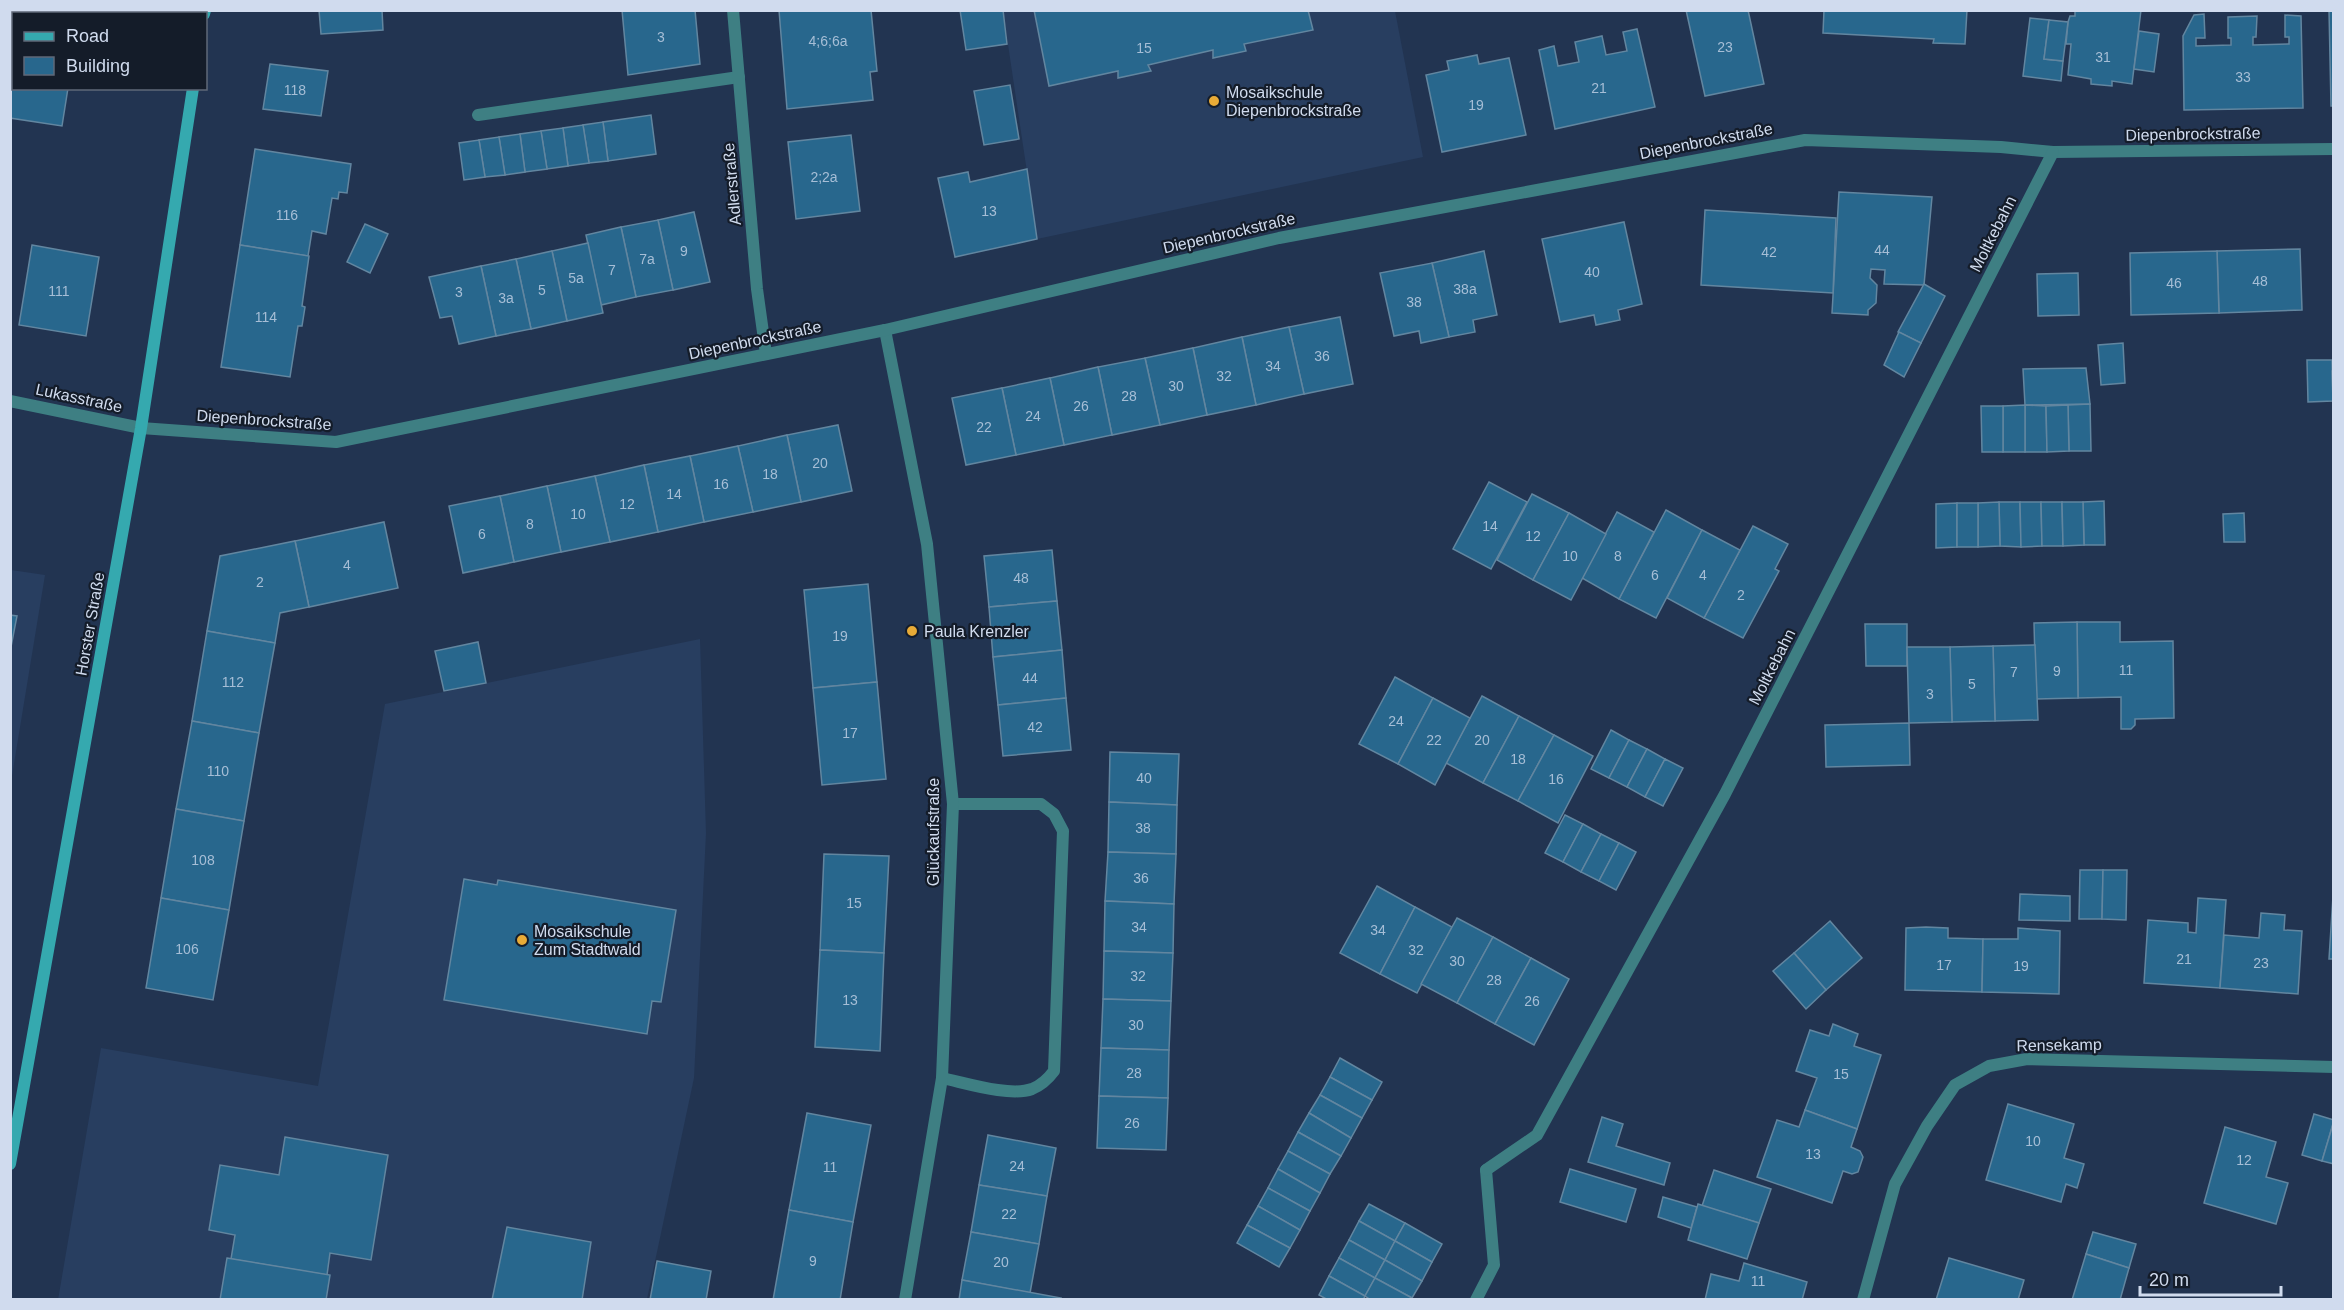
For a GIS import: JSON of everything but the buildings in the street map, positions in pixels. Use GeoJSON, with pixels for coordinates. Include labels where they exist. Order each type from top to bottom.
{"type":"FeatureCollection","features":[{"type":"Feature","properties":{"kind":"main road","name":"Horster Straße"},"geometry":{"type":"LineString","coordinates":[[10,1164],[141,428],[193,90]]}},
{"type":"Feature","properties":{"kind":"street","name":"Adlerstraße"},"geometry":{"type":"LineString","coordinates":[[733,10],[757,289],[766,354]]}},
{"type":"Feature","properties":{"kind":"street"},"geometry":{"type":"LineString","coordinates":[[478,115],[739,77]]}},
{"type":"Feature","properties":{"kind":"street","name":"Diepenbrockstraße"},"geometry":{"type":"LineString","coordinates":[[141,428],[336,441],[885,330],[1279,238],[1805,140],[2001,147],[2053,152],[2334,149]]}},
{"type":"Feature","properties":{"kind":"street","name":"Moltkebahn"},"geometry":{"type":"LineString","coordinates":[[1476,1299],[1494,1265],[1486,1170],[1538,1135],[1725,794],[2053,152]]}},
{"type":"Feature","properties":{"kind":"street","name":"Glückaufstraße"},"geometry":{"type":"LineString","coordinates":[[885,330],[927,544],[952,804],[942,1078],[905,1299]]}},
{"type":"Feature","properties":{"kind":"street","name":"Lukasstraße"},"geometry":{"type":"LineString","coordinates":[[10,401],[141,428]]}},
{"type":"Feature","properties":{"kind":"street"},"geometry":{"type":"LineString","coordinates":[[942,1078],[1014,1092],[1032,1089],[1046,1081],[1054,1071],[1064,831],[1054,814],[1041,804],[952,804]]}},
{"type":"Feature","properties":{"kind":"street","name":"Rensekamp"},"geometry":{"type":"LineString","coordinates":[[1863,1299],[1895,1185],[1927,1126],[1954,1085],[1989,1066],[2027,1059],[2334,1067]]}},
{"type":"Feature","properties":{"kind":"shaded area","name":"Mosaikschule Diepenbrockstraße"},"geometry":{"type":"Polygon","coordinates":[[[1003,11],[1395,11],[1423,157],[1037,239],[1003,11]]]}},
{"type":"Feature","properties":{"kind":"shaded area"},"geometry":{"type":"Polygon","coordinates":[[[11,570],[45,575],[11,782],[11,570]]]}},
{"type":"Feature","properties":{"kind":"shaded area","name":"Mosaikschule Zum Stadtwald"},"geometry":{"type":"Polygon","coordinates":[[[700,639],[706,833],[694,1078],[647,1299],[58,1300],[101,1048],[318,1086],[385,704],[700,639]]]}},
{"type":"Feature","properties":{"kind":"place","name":"Mosaikschule Diepenbrockstraße"},"geometry":{"type":"Point","coordinates":[1214,101]}},
{"type":"Feature","properties":{"kind":"place","name":"Paula Krenzler"},"geometry":{"type":"Point","coordinates":[912,631]}},
{"type":"Feature","properties":{"kind":"place","name":"Mosaikschule Zum Stadtwald"},"geometry":{"type":"Point","coordinates":[522,940]}}]}
